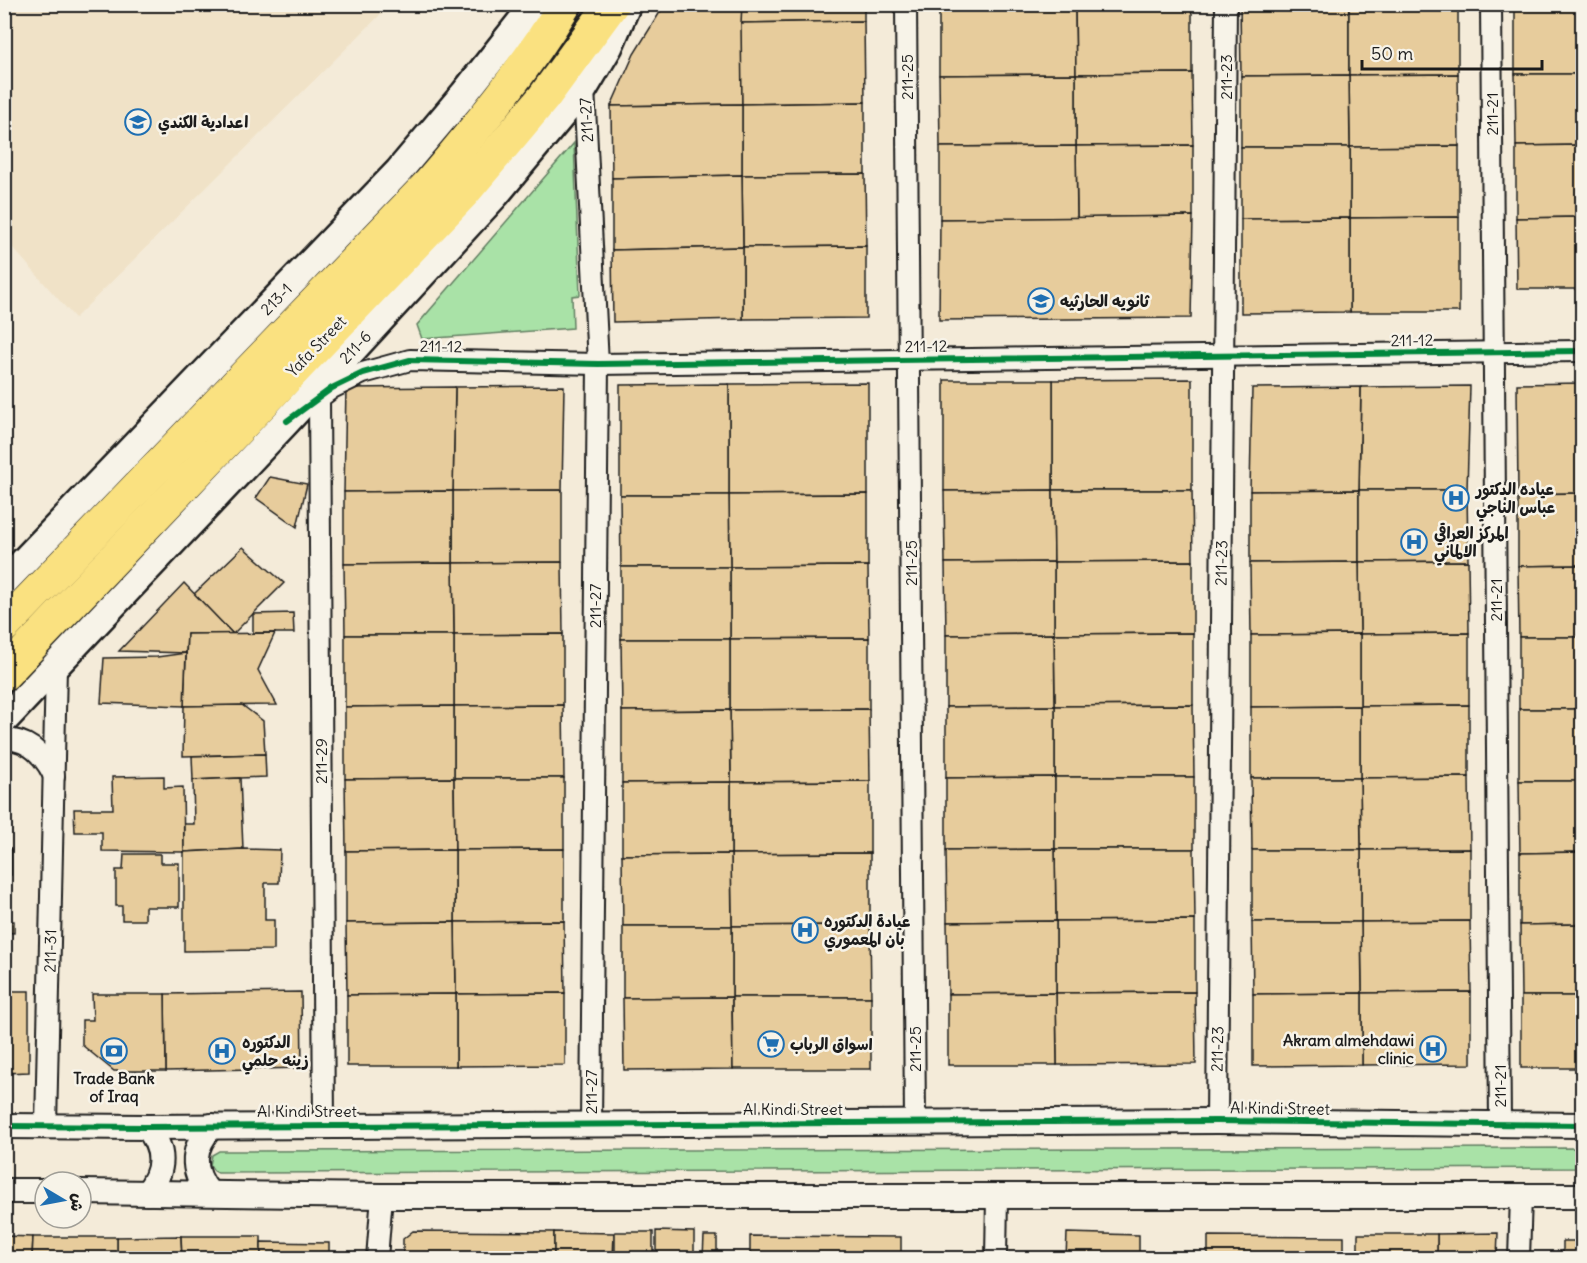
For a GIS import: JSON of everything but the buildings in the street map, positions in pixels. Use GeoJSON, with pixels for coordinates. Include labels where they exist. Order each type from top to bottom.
{"type":"FeatureCollection","features":[{"type":"Feature","properties":{"kind":"highway","name":"Yafa Street"},"geometry":{"type":"LineString","coordinates":[[4,626],[430,183],[495,105],[565,4]]}},
{"type":"Feature","properties":{"kind":"highway","name":"Yafa Street"},"geometry":{"type":"LineString","coordinates":[[4,674],[465,190],[544,97],[612,4]]}},
{"type":"Feature","properties":{"kind":"main road","name":"213-1"},"geometry":{"type":"LineString","coordinates":[[4,582],[399,171],[535,4]]}},
{"type":"Feature","properties":{"kind":"main road","name":"211-6"},"geometry":{"type":"LineString","coordinates":[[4,720],[287,421],[496,194],[584,88],[609,46],[627,4]]}},
{"type":"Feature","properties":{"kind":"street","name":"211-25"},"geometry":{"type":"LineString","coordinates":[[906,4],[915,1122]]}},
{"type":"Feature","properties":{"kind":"street","name":"211-23"},"geometry":{"type":"LineString","coordinates":[[1217,1121],[1226,4]]}},
{"type":"Feature","properties":{"kind":"street","name":"211-21"},"geometry":{"type":"LineString","coordinates":[[1491,4],[1500,1123]]}},
{"type":"Feature","properties":{"kind":"street","name":"211-27"},"geometry":{"type":"LineString","coordinates":[[584,88],[598,364],[591,1124]]}},
{"type":"Feature","properties":{"kind":"street","name":"211-12"},"geometry":{"type":"LineString","coordinates":[[287,421],[332,388],[363,373],[410,360],[598,364],[1582,351]]}},
{"type":"Feature","properties":{"kind":"street","name":"211-29"},"geometry":{"type":"LineString","coordinates":[[319,398],[324,1125]]}},
{"type":"Feature","properties":{"kind":"street","name":"211-31"},"geometry":{"type":"LineString","coordinates":[[46,1126],[56,667]]}},
{"type":"Feature","properties":{"kind":"street"},"geometry":{"type":"LineString","coordinates":[[4,739],[26,743],[39,751],[54,777]]}},
{"type":"Feature","properties":{"kind":"street","name":"Al Kindi Street"},"geometry":{"type":"LineString","coordinates":[[4,1126],[1217,1121],[1582,1125]]}},
{"type":"Feature","properties":{"kind":"street"},"geometry":{"type":"LineString","coordinates":[[208,1193],[197,1175],[195,1164],[199,1143],[204,1133],[212,1126]]}},
{"type":"Feature","properties":{"kind":"street"},"geometry":{"type":"LineString","coordinates":[[147,1127],[154,1136],[161,1160],[159,1172],[147,1193]]}},
{"type":"Feature","properties":{"kind":"street"},"geometry":{"type":"LineString","coordinates":[[4,1191],[33,1191]]}},
{"type":"Feature","properties":{"kind":"street"},"geometry":{"type":"LineString","coordinates":[[93,1192],[382,1196],[1582,1196]]}},
{"type":"Feature","properties":{"kind":"street"},"geometry":{"type":"LineString","coordinates":[[996,1258],[997,1195]]}},
{"type":"Feature","properties":{"kind":"street"},"geometry":{"type":"LineString","coordinates":[[377,1258],[382,1196]]}},
{"type":"Feature","properties":{"kind":"street"},"geometry":{"type":"LineString","coordinates":[[1519,1258],[1521,1196]]}},
{"type":"Feature","properties":{"kind":"shaded area","name":"اعدادية الكندي"},"geometry":{"type":"Polygon","coordinates":[[[4,5],[390,5],[75,318],[5,239],[4,5]]]}},
{"type":"Feature","properties":{"kind":"green space"},"geometry":{"type":"Polygon","coordinates":[[[574,143],[580,295],[572,296],[573,328],[422,339],[417,325],[574,143]]]}},
{"type":"Feature","properties":{"kind":"green space"},"geometry":{"type":"Polygon","coordinates":[[[1582,1148],[1582,1168],[218,1173],[210,1165],[212,1155],[219,1151],[1582,1148]]]}},
{"type":"Feature","properties":{"kind":"cycle path"},"geometry":{"type":"LineString","coordinates":[[287,421],[332,388],[363,373],[410,360],[598,364],[1582,351]]}},
{"type":"Feature","properties":{"kind":"cycle path"},"geometry":{"type":"LineString","coordinates":[[4,1126],[1217,1121],[1582,1125]]}},
{"type":"Feature","properties":{"kind":"place","name":"اعدادية الكندي"},"geometry":{"type":"Point","coordinates":[138,122]}},
{"type":"Feature","properties":{"kind":"place","name":"ثانويه الحارثيه"},"geometry":{"type":"Point","coordinates":[1041,301]}},
{"type":"Feature","properties":{"kind":"place","name":"عياده الدكتور عباس الناجي"},"geometry":{"type":"Point","coordinates":[1456,498]}},
{"type":"Feature","properties":{"kind":"place","name":"المركز العراقي الالماني"},"geometry":{"type":"Point","coordinates":[1414,542]}},
{"type":"Feature","properties":{"kind":"place","name":"عيادة الدكتوره بان المعموري"},"geometry":{"type":"Point","coordinates":[805,930]}},
{"type":"Feature","properties":{"kind":"place","name":"اسواق الرباب"},"geometry":{"type":"Point","coordinates":[771,1044]}},
{"type":"Feature","properties":{"kind":"place","name":"Akram almehdawi clinic"},"geometry":{"type":"Point","coordinates":[1433,1049]}},
{"type":"Feature","properties":{"kind":"place","name":"Trade Bank of Iraq"},"geometry":{"type":"Point","coordinates":[114,1051]}},
{"type":"Feature","properties":{"kind":"place","name":"الدكتوره زينه حلمي"},"geometry":{"type":"Point","coordinates":[222,1051]}}]}
